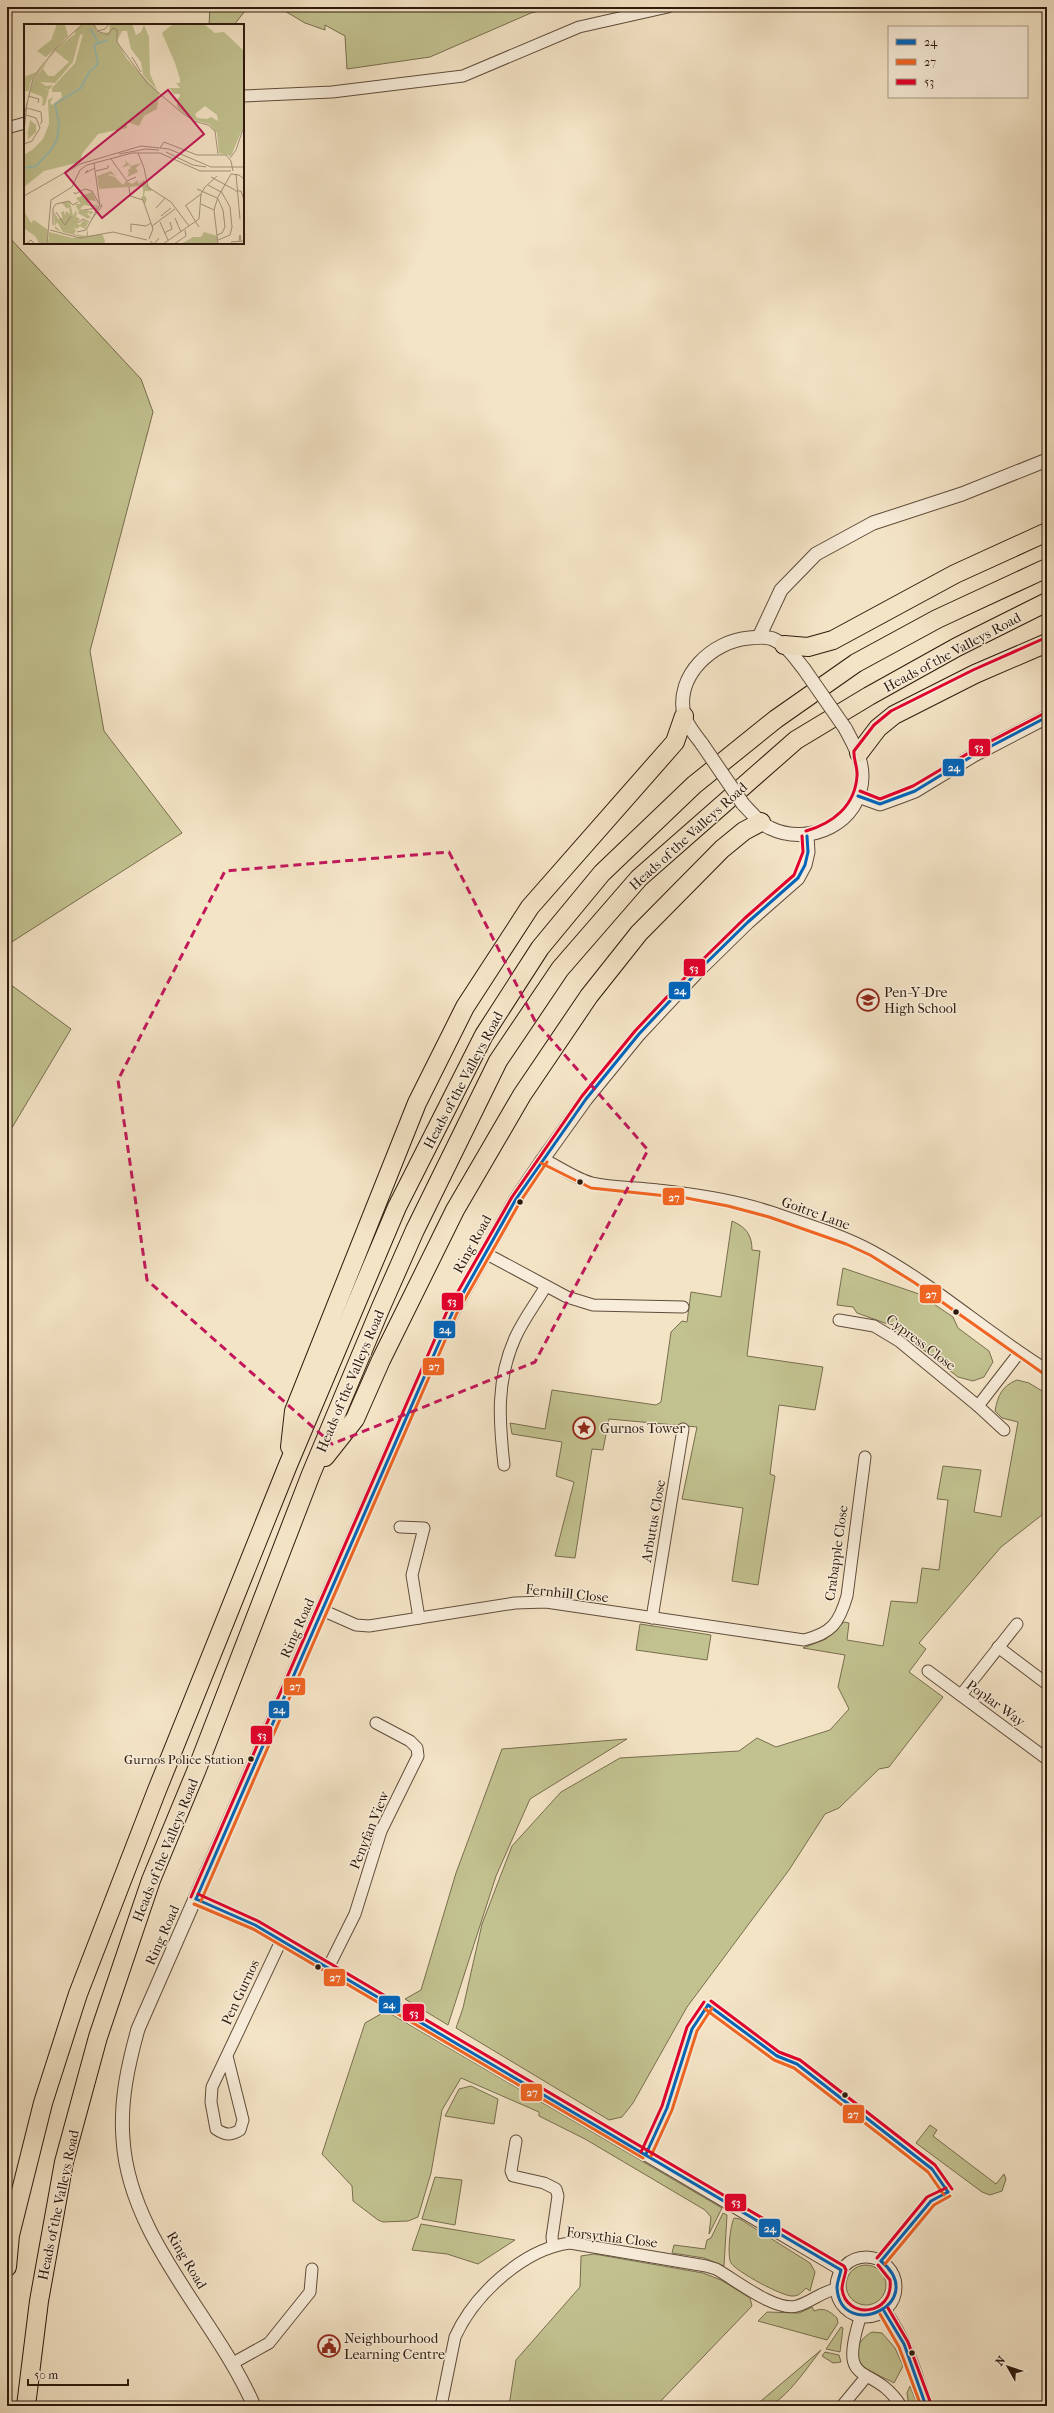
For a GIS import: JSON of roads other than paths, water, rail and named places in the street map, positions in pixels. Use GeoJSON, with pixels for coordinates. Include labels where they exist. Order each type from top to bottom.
{"type":"FeatureCollection","features":[{"type":"Feature","properties":{"kind":"highway"},"geometry":{"type":"LineString","coordinates":[[784,645],[808,647],[833,640],[955,574],[1047,532]]}},
{"type":"Feature","properties":{"kind":"highway","name":"Heads of the Valleys Road"},"geometry":{"type":"LineString","coordinates":[[7,2267],[10,2234],[43,2103],[78,1994],[157,1790],[288,1466],[397,1207],[484,1035],[540,948],[602,873],[694,785],[776,719],[856,663],[937,619],[1047,568]]}},
{"type":"Feature","properties":{"kind":"highway","name":"Heads of the Valleys Road"},"geometry":{"type":"LineString","coordinates":[[26,2406],[39,2301],[64,2162],[98,2037],[151,1880],[198,1769],[311,1474],[381,1307],[460,1137],[498,1061],[570,957],[639,878],[796,740],[869,696],[950,651],[1047,602]]}},
{"type":"Feature","properties":{"kind":"highway"},"geometry":{"type":"LineString","coordinates":[[858,753],[878,728],[894,715],[975,674],[1047,643]]}},
{"type":"Feature","properties":{"kind":"highway"},"geometry":{"type":"LineString","coordinates":[[288,1466],[294,1411],[417,1103],[465,1007],[530,907],[675,742],[684,716]]}},
{"type":"Feature","properties":{"kind":"highway"},"geometry":{"type":"LineString","coordinates":[[311,1474],[355,1419],[381,1360],[455,1210],[522,1095],[589,996],[639,933],[722,849],[744,831],[761,822]]}},
{"type":"Feature","properties":{"kind":"street"},"geometry":{"type":"LineString","coordinates":[[244,96],[332,92],[463,76],[579,27],[668,7]]}},
{"type":"Feature","properties":{"kind":"street"},"geometry":{"type":"LineString","coordinates":[[7,128],[24,122]]}},
{"type":"Feature","properties":{"kind":"street"},"geometry":{"type":"LineString","coordinates":[[759,637],[781,590],[816,554],[873,523],[962,494],[1047,460]]}},
{"type":"Feature","properties":{"kind":"street"},"geometry":{"type":"LineString","coordinates":[[759,637],[773,639],[784,645],[804,669],[845,728],[858,753],[862,777],[858,796],[850,811],[840,821],[822,832],[807,836],[790,835],[770,828],[761,822],[743,804],[684,716],[683,695],[688,679],[696,665],[714,649],[736,639],[759,637]]}},
{"type":"Feature","properties":{"kind":"street"},"geometry":{"type":"LineString","coordinates":[[858,796],[880,804],[915,791],[974,755],[1047,717]]}},
{"type":"Feature","properties":{"kind":"street","name":"Ring Road"},"geometry":{"type":"LineString","coordinates":[[254,2406],[233,2363],[174,2272],[141,2214],[128,2172],[123,2140],[127,2075],[138,2029],[453,1312],[485,1253],[543,1159],[609,1069],[698,971],[748,922],[798,878],[805,865],[808,852],[807,836]]}},
{"type":"Feature","properties":{"kind":"street","name":"Goitre Lane"},"geometry":{"type":"LineString","coordinates":[[543,1159],[591,1182],[670,1191],[727,1200],[769,1212],[833,1234],[872,1251],[920,1280],[964,1310],[988,1332],[1047,1370]]}},
{"type":"Feature","properties":{"kind":"street"},"geometry":{"type":"LineString","coordinates":[[485,1253],[567,1297],[593,1304],[683,1307]]}},
{"type":"Feature","properties":{"kind":"street"},"geometry":{"type":"LineString","coordinates":[[504,1465],[499,1418],[505,1365],[515,1337],[546,1286]]}},
{"type":"Feature","properties":{"kind":"street","name":"Cypress Close"},"geometry":{"type":"LineString","coordinates":[[839,1320],[874,1326],[899,1341],[978,1406],[1004,1430]]}},
{"type":"Feature","properties":{"kind":"street"},"geometry":{"type":"LineString","coordinates":[[978,1406],[1019,1353]]}},
{"type":"Feature","properties":{"kind":"street","name":"Arbutus Close"},"geometry":{"type":"LineString","coordinates":[[652,1618],[683,1429]]}},
{"type":"Feature","properties":{"kind":"street","name":"Crabapple Close"},"geometry":{"type":"LineString","coordinates":[[741,1631],[804,1640],[820,1636],[833,1627],[842,1615],[847,1596],[865,1457]]}},
{"type":"Feature","properties":{"kind":"street"},"geometry":{"type":"LineString","coordinates":[[400,1527],[424,1528],[412,1575],[419,1618]]}},
{"type":"Feature","properties":{"kind":"street","name":"Fernhill Close"},"geometry":{"type":"LineString","coordinates":[[322,1610],[356,1625],[369,1626],[515,1603],[538,1602],[741,1631]]}},
{"type":"Feature","properties":{"kind":"street"},"geometry":{"type":"LineString","coordinates":[[961,1695],[1017,1624]]}},
{"type":"Feature","properties":{"kind":"street"},"geometry":{"type":"LineString","coordinates":[[998,1647],[1047,1684]]}},
{"type":"Feature","properties":{"kind":"street","name":"Poplar Way"},"geometry":{"type":"LineString","coordinates":[[928,1671],[1047,1759]]}},
{"type":"Feature","properties":{"kind":"street","name":"Penyfan View"},"geometry":{"type":"LineString","coordinates":[[328,1968],[355,1914],[381,1831],[418,1756],[417,1748],[410,1741],[376,1723]]}},
{"type":"Feature","properties":{"kind":"street"},"geometry":{"type":"LineString","coordinates":[[196,1899],[255,1924],[281,1941],[841,2270]]}},
{"type":"Feature","properties":{"kind":"street","name":"Pen Gurnos"},"geometry":{"type":"LineString","coordinates":[[226,2056],[243,2120],[240,2130],[232,2135],[223,2134],[216,2129],[211,2102],[212,2087],[226,2056],[281,1941]]}},
{"type":"Feature","properties":{"kind":"street"},"geometry":{"type":"LineString","coordinates":[[516,2142],[511,2171],[513,2176],[544,2182],[556,2189],[558,2196],[552,2237],[553,2246]]}},
{"type":"Feature","properties":{"kind":"street","name":"Forsythia Close"},"geometry":{"type":"LineString","coordinates":[[441,2406],[455,2337],[459,2328],[489,2287],[502,2276],[553,2246],[570,2243],[706,2266],[716,2269],[781,2306],[794,2307],[808,2302],[825,2291],[836,2289]]}},
{"type":"Feature","properties":{"kind":"street"},"geometry":{"type":"LineString","coordinates":[[864,2257],[873,2258],[888,2267],[893,2274],[895,2291],[893,2300],[884,2311],[871,2316],[851,2313],[844,2307],[836,2289],[841,2270],[855,2259],[864,2257]]}},
{"type":"Feature","properties":{"kind":"street"},"geometry":{"type":"LineString","coordinates":[[233,2363],[269,2343],[310,2292],[312,2269]]}},
{"type":"Feature","properties":{"kind":"street"},"geometry":{"type":"LineString","coordinates":[[884,2311],[900,2335],[926,2406]]}},
{"type":"Feature","properties":{"kind":"street"},"geometry":{"type":"LineString","coordinates":[[861,2315],[852,2346],[852,2360],[858,2371],[866,2377],[889,2388],[902,2406]]}},
{"type":"Feature","properties":{"kind":"street"},"geometry":{"type":"LineString","coordinates":[[842,2406],[866,2377]]}},
{"type":"Feature","properties":{"kind":"place","name":"Pen-Y-Dre High School"},"geometry":{"type":"Point","coordinates":[868,1000]}},
{"type":"Feature","properties":{"kind":"place","name":"Gurnos Tower"},"geometry":{"type":"Point","coordinates":[584,1428]}},
{"type":"Feature","properties":{"kind":"place","name":"Gurnos Police Station"},"geometry":{"type":"Point","coordinates":[251,1759]}},
{"type":"Feature","properties":{"kind":"place","name":"Neighbourhood Learning Centre"},"geometry":{"type":"Point","coordinates":[329,2346]}}]}
